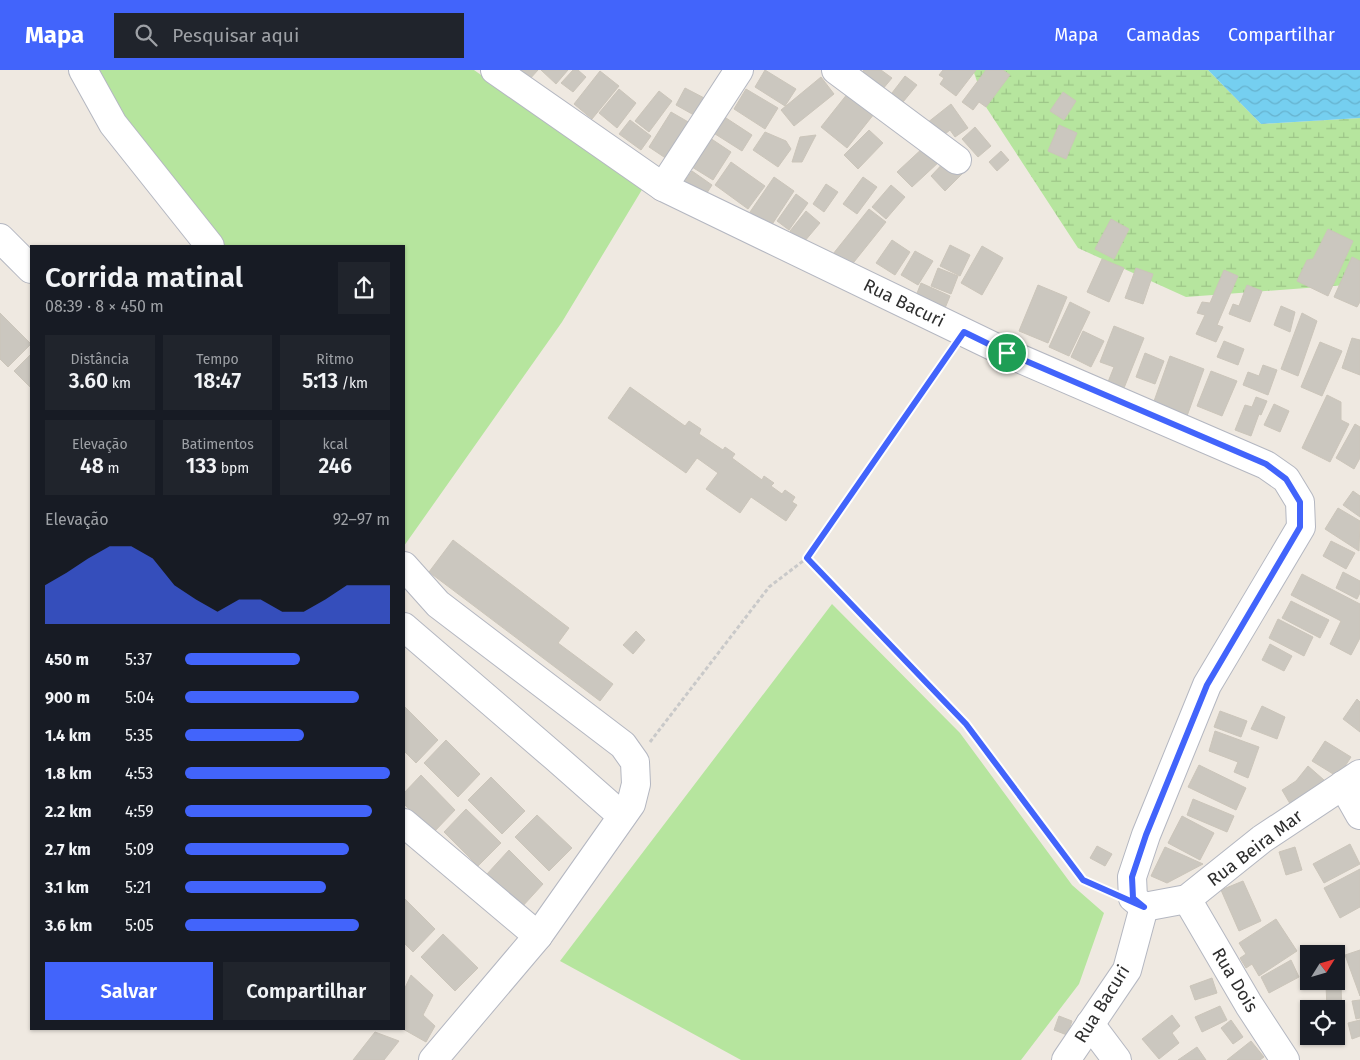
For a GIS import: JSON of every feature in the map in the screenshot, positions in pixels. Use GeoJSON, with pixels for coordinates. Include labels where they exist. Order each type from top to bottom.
{"type":"FeatureCollection","features":[{"type":"Feature","properties":{"kind":"street"},"geometry":{"type":"LineString","coordinates":[[83,70],[114,124],[209,245]]}},
{"type":"Feature","properties":{"kind":"street","name":"Rua Bacuri"},"geometry":{"type":"LineString","coordinates":[[495,70],[663,187],[1007,353],[1266,464],[1286,479],[1300,502],[1300,527],[1207,685],[1146,835],[1132,877],[1133,898],[1144,907],[1127,970],[1066,1060]]}},
{"type":"Feature","properties":{"kind":"street"},"geometry":{"type":"LineString","coordinates":[[663,187],[739,70]]}},
{"type":"Feature","properties":{"kind":"street"},"geometry":{"type":"LineString","coordinates":[[836,70],[957,160]]}},
{"type":"Feature","properties":{"kind":"street"},"geometry":{"type":"LineString","coordinates":[[0,238],[30,268]]}},
{"type":"Feature","properties":{"kind":"street"},"geometry":{"type":"LineString","coordinates":[[405,567],[438,604],[623,745],[635,762],[636,784],[631,804],[538,936],[433,1060]]}},
{"type":"Feature","properties":{"kind":"street"},"geometry":{"type":"LineString","coordinates":[[405,628],[622,816]]}},
{"type":"Feature","properties":{"kind":"street"},"geometry":{"type":"LineString","coordinates":[[1351,780],[1360,815]]}},
{"type":"Feature","properties":{"kind":"street","name":"Rua Beira Mar"},"geometry":{"type":"LineString","coordinates":[[1144,907],[1187,899],[1262,839],[1351,780]]}},
{"type":"Feature","properties":{"kind":"street"},"geometry":{"type":"LineString","coordinates":[[405,824],[538,936]]}},
{"type":"Feature","properties":{"kind":"street","name":"Rua Dois"},"geometry":{"type":"LineString","coordinates":[[1187,899],[1249,1005],[1285,1060]]}},
{"type":"Feature","properties":{"kind":"street"},"geometry":{"type":"LineString","coordinates":[[1090,1024],[1117,1060]]}},
{"type":"Feature","properties":{"kind":"path"},"geometry":{"type":"LineString","coordinates":[[635,762],[769,587],[807,558],[964,332]]}},
{"type":"Feature","properties":{"kind":"path"},"geometry":{"type":"LineString","coordinates":[[807,558],[966,724],[1083,880],[1109,891]]}},
{"type":"Feature","properties":{"kind":"green space"},"geometry":{"type":"Polygon","coordinates":[[[98,70],[474,70],[643,188],[562,322],[405,545],[405,245],[224,245],[124,121],[98,70]]]}},
{"type":"Feature","properties":{"kind":"green space"},"geometry":{"type":"Polygon","coordinates":[[[973,70],[1208,70],[1261,124],[1360,118],[1360,284],[1186,297],[1078,248],[986,107],[973,70]]]}},
{"type":"Feature","properties":{"kind":"green space"},"geometry":{"type":"Polygon","coordinates":[[[832,604],[960,733],[1072,885],[1104,913],[1079,984],[1021,1060],[741,1060],[560,961],[832,604]]]}},
{"type":"Feature","properties":{"kind":"water"},"geometry":{"type":"Polygon","coordinates":[[[1208,70],[1360,70],[1360,118],[1261,124],[1208,70]]]}},
{"type":"Feature","properties":{"kind":"building"},"geometry":{"type":"Polygon","coordinates":[[[518,70],[538,70],[529,80],[518,70]]]}},
{"type":"Feature","properties":{"kind":"building"},"geometry":{"type":"Polygon","coordinates":[[[541,70],[568,70],[556,84],[541,70]]]}},
{"type":"Feature","properties":{"kind":"building"},"geometry":{"type":"Polygon","coordinates":[[[573,70],[578,70],[586,77],[573,92],[561,83],[573,70]]]}},
{"type":"Feature","properties":{"kind":"building"},"geometry":{"type":"Polygon","coordinates":[[[765,70],[796,89],[785,106],[755,87],[765,70]]]}},
{"type":"Feature","properties":{"kind":"building"},"geometry":{"type":"Polygon","coordinates":[[[864,70],[881,70],[892,78],[882,90],[856,80],[864,70]]]}},
{"type":"Feature","properties":{"kind":"building"},"geometry":{"type":"Polygon","coordinates":[[[943,70],[976,70],[956,96],[940,84],[944,78],[939,75],[943,70]]]}},
{"type":"Feature","properties":{"kind":"building"},"geometry":{"type":"Polygon","coordinates":[[[986,70],[1003,70],[1010,75],[986,107],[979,102],[973,110],[962,102],[986,70]]]}},
{"type":"Feature","properties":{"kind":"building"},"geometry":{"type":"Polygon","coordinates":[[[600,71],[619,86],[592,119],[574,104],[600,71]]]}},
{"type":"Feature","properties":{"kind":"building"},"geometry":{"type":"Polygon","coordinates":[[[905,76],[917,85],[903,102],[892,93],[905,76]]]}},
{"type":"Feature","properties":{"kind":"building"},"geometry":{"type":"Polygon","coordinates":[[[821,77],[834,94],[794,126],[781,110],[821,77]]]}},
{"type":"Feature","properties":{"kind":"building"},"geometry":{"type":"Polygon","coordinates":[[[685,88],[710,101],[701,119],[676,105],[685,88]]]}},
{"type":"Feature","properties":{"kind":"building"},"geometry":{"type":"Polygon","coordinates":[[[619,89],[636,103],[617,128],[599,113],[619,89]]]}},
{"type":"Feature","properties":{"kind":"building"},"geometry":{"type":"Polygon","coordinates":[[[746,89],[778,108],[765,129],[734,109],[746,89]]]}},
{"type":"Feature","properties":{"kind":"building"},"geometry":{"type":"Polygon","coordinates":[[[659,91],[672,101],[649,132],[635,121],[659,91]]]}},
{"type":"Feature","properties":{"kind":"building"},"geometry":{"type":"Polygon","coordinates":[[[1063,92],[1076,101],[1064,120],[1050,111],[1063,92]]]}},
{"type":"Feature","properties":{"kind":"building"},"geometry":{"type":"Polygon","coordinates":[[[848,93],[874,114],[847,148],[821,127],[848,93]]]}},
{"type":"Feature","properties":{"kind":"building"},"geometry":{"type":"Polygon","coordinates":[[[951,104],[968,128],[955,137],[950,130],[939,139],[927,123],[951,104]]]}},
{"type":"Feature","properties":{"kind":"building"},"geometry":{"type":"Polygon","coordinates":[[[671,112],[690,123],[667,159],[649,147],[671,112]]]}},
{"type":"Feature","properties":{"kind":"building"},"geometry":{"type":"Polygon","coordinates":[[[723,116],[752,135],[742,151],[712,132],[723,116]]]}},
{"type":"Feature","properties":{"kind":"building"},"geometry":{"type":"Polygon","coordinates":[[[630,120],[651,136],[641,150],[619,134],[630,120]]]}},
{"type":"Feature","properties":{"kind":"building"},"geometry":{"type":"Polygon","coordinates":[[[1059,125],[1077,133],[1066,159],[1048,151],[1059,125]]]}},
{"type":"Feature","properties":{"kind":"building"},"geometry":{"type":"Polygon","coordinates":[[[975,127],[991,146],[978,157],[962,139],[975,127]]]}},
{"type":"Feature","properties":{"kind":"building"},"geometry":{"type":"Polygon","coordinates":[[[869,130],[883,143],[858,169],[844,155],[869,130]]]}},
{"type":"Feature","properties":{"kind":"building"},"geometry":{"type":"Polygon","coordinates":[[[765,132],[786,141],[791,149],[778,167],[753,150],[765,132]]]}},
{"type":"Feature","properties":{"kind":"building"},"geometry":{"type":"Polygon","coordinates":[[[816,135],[802,162],[792,162],[800,137],[816,135]]]}},
{"type":"Feature","properties":{"kind":"building"},"geometry":{"type":"Polygon","coordinates":[[[710,138],[731,152],[713,180],[692,167],[710,138]]]}},
{"type":"Feature","properties":{"kind":"building"},"geometry":{"type":"Polygon","coordinates":[[[925,146],[940,161],[912,187],[897,172],[925,146]]]}},
{"type":"Feature","properties":{"kind":"building"},"geometry":{"type":"Polygon","coordinates":[[[1001,151],[1009,160],[997,171],[989,162],[1001,151]]]}},
{"type":"Feature","properties":{"kind":"building"},"geometry":{"type":"Polygon","coordinates":[[[948,158],[963,173],[945,191],[931,176],[948,158]]]}},
{"type":"Feature","properties":{"kind":"building"},"geometry":{"type":"Polygon","coordinates":[[[731,162],[765,186],[748,209],[715,185],[731,162]]]}},
{"type":"Feature","properties":{"kind":"building"},"geometry":{"type":"Polygon","coordinates":[[[692,171],[712,185],[705,196],[684,182],[692,171]]]}},
{"type":"Feature","properties":{"kind":"building"},"geometry":{"type":"Polygon","coordinates":[[[774,177],[794,191],[771,226],[750,212],[774,177]]]}},
{"type":"Feature","properties":{"kind":"building"},"geometry":{"type":"Polygon","coordinates":[[[863,177],[877,187],[857,214],[843,204],[863,177]]]}},
{"type":"Feature","properties":{"kind":"building"},"geometry":{"type":"Polygon","coordinates":[[[826,184],[838,192],[824,212],[813,204],[826,184]]]}},
{"type":"Feature","properties":{"kind":"building"},"geometry":{"type":"Polygon","coordinates":[[[891,185],[905,197],[886,219],[872,207],[891,185]]]}},
{"type":"Feature","properties":{"kind":"building"},"geometry":{"type":"Polygon","coordinates":[[[796,194],[808,203],[789,230],[777,221],[796,194]]]}},
{"type":"Feature","properties":{"kind":"building"},"geometry":{"type":"Polygon","coordinates":[[[869,209],[886,222],[850,267],[833,254],[869,209]]]}},
{"type":"Feature","properties":{"kind":"building"},"geometry":{"type":"Polygon","coordinates":[[[806,211],[820,223],[804,242],[790,231],[806,211]]]}},
{"type":"Feature","properties":{"kind":"building"},"geometry":{"type":"Polygon","coordinates":[[[1111,219],[1129,229],[1114,259],[1095,249],[1111,219]]]}},
{"type":"Feature","properties":{"kind":"building"},"geometry":{"type":"Polygon","coordinates":[[[1328,229],[1353,241],[1328,296],[1297,281],[1307,260],[1313,259],[1328,229]]]}},
{"type":"Feature","properties":{"kind":"building"},"geometry":{"type":"Polygon","coordinates":[[[892,240],[910,252],[895,275],[876,263],[892,240]]]}},
{"type":"Feature","properties":{"kind":"building"},"geometry":{"type":"Polygon","coordinates":[[[950,245],[970,255],[960,276],[940,266],[950,245]]]}},
{"type":"Feature","properties":{"kind":"building"},"geometry":{"type":"Polygon","coordinates":[[[982,246],[1003,258],[982,295],[961,283],[982,246]]]}},
{"type":"Feature","properties":{"kind":"building"},"geometry":{"type":"Polygon","coordinates":[[[915,251],[933,261],[918,285],[901,275],[915,251]]]}},
{"type":"Feature","properties":{"kind":"building"},"geometry":{"type":"Polygon","coordinates":[[[1352,257],[1360,261],[1360,302],[1357,307],[1334,297],[1352,257]]]}},
{"type":"Feature","properties":{"kind":"building"},"geometry":{"type":"Polygon","coordinates":[[[1102,259],[1124,268],[1109,302],[1087,292],[1102,259]]]}},
{"type":"Feature","properties":{"kind":"building"},"geometry":{"type":"Polygon","coordinates":[[[938,268],[958,276],[951,294],[931,286],[938,268]]]}},
{"type":"Feature","properties":{"kind":"building"},"geometry":{"type":"Polygon","coordinates":[[[1136,268],[1153,274],[1143,304],[1125,298],[1136,268]]]}},
{"type":"Feature","properties":{"kind":"building"},"geometry":{"type":"Polygon","coordinates":[[[1224,270],[1238,276],[1217,325],[1223,327],[1216,342],[1196,334],[1205,315],[1197,313],[1202,302],[1210,303],[1224,270]]]}},
{"type":"Feature","properties":{"kind":"building"},"geometry":{"type":"Polygon","coordinates":[[[921,283],[950,296],[943,313],[914,301],[921,283]]]}},
{"type":"Feature","properties":{"kind":"building"},"geometry":{"type":"Polygon","coordinates":[[[1038,285],[1067,297],[1048,343],[1019,331],[1038,285]]]}},
{"type":"Feature","properties":{"kind":"building"},"geometry":{"type":"Polygon","coordinates":[[[1247,285],[1262,291],[1250,322],[1229,314],[1233,304],[1239,306],[1247,285]]]}},
{"type":"Feature","properties":{"kind":"building"},"geometry":{"type":"Polygon","coordinates":[[[1070,302],[1090,312],[1069,356],[1049,347],[1070,302]]]}},
{"type":"Feature","properties":{"kind":"building"},"geometry":{"type":"Polygon","coordinates":[[[1281,306],[1295,312],[1290,332],[1274,325],[1281,306]]]}},
{"type":"Feature","properties":{"kind":"building"},"geometry":{"type":"Polygon","coordinates":[[[0,313],[30,345],[8,367],[0,359],[0,313]]]}},
{"type":"Feature","properties":{"kind":"building"},"geometry":{"type":"Polygon","coordinates":[[[1302,313],[1317,321],[1298,376],[1281,369],[1302,313]]]}},
{"type":"Feature","properties":{"kind":"building"},"geometry":{"type":"Polygon","coordinates":[[[1114,326],[1144,338],[1124,388],[1108,382],[1114,367],[1100,362],[1114,326]]]}},
{"type":"Feature","properties":{"kind":"building"},"geometry":{"type":"Polygon","coordinates":[[[1083,331],[1104,341],[1091,367],[1071,357],[1083,331]]]}},
{"type":"Feature","properties":{"kind":"building"},"geometry":{"type":"Polygon","coordinates":[[[1352,338],[1360,340],[1360,375],[1342,368],[1352,338]]]}},
{"type":"Feature","properties":{"kind":"building"},"geometry":{"type":"Polygon","coordinates":[[[1224,341],[1244,349],[1238,365],[1217,357],[1224,341]]]}},
{"type":"Feature","properties":{"kind":"building"},"geometry":{"type":"Polygon","coordinates":[[[1320,342],[1342,351],[1322,396],[1301,387],[1320,342]]]}},
{"type":"Feature","properties":{"kind":"building"},"geometry":{"type":"Polygon","coordinates":[[[1145,353],[1164,361],[1155,384],[1136,377],[1145,353]]]}},
{"type":"Feature","properties":{"kind":"building"},"geometry":{"type":"Polygon","coordinates":[[[30,355],[30,387],[14,371],[30,355]]]}},
{"type":"Feature","properties":{"kind":"building"},"geometry":{"type":"Polygon","coordinates":[[[1170,356],[1204,369],[1187,416],[1153,404],[1170,356]]]}},
{"type":"Feature","properties":{"kind":"building"},"geometry":{"type":"Polygon","coordinates":[[[1263,365],[1277,370],[1268,395],[1243,385],[1248,372],[1259,376],[1263,365]]]}},
{"type":"Feature","properties":{"kind":"building"},"geometry":{"type":"Polygon","coordinates":[[[1211,371],[1237,381],[1222,416],[1197,406],[1211,371]]]}},
{"type":"Feature","properties":{"kind":"building"},"geometry":{"type":"Polygon","coordinates":[[[630,387],[685,426],[689,421],[701,429],[699,434],[723,450],[725,447],[735,454],[732,458],[762,480],[764,476],[774,483],[771,486],[782,494],[785,490],[795,497],[792,502],[797,505],[786,521],[751,497],[740,513],[706,489],[718,473],[697,458],[686,473],[608,418],[630,387]]]}},
{"type":"Feature","properties":{"kind":"building"},"geometry":{"type":"Polygon","coordinates":[[[1327,395],[1341,402],[1341,420],[1349,424],[1330,462],[1302,448],[1327,395]]]}},
{"type":"Feature","properties":{"kind":"building"},"geometry":{"type":"Polygon","coordinates":[[[1256,397],[1267,401],[1261,415],[1259,414],[1251,436],[1235,430],[1245,405],[1252,407],[1256,397]]]}},
{"type":"Feature","properties":{"kind":"building"},"geometry":{"type":"Polygon","coordinates":[[[1274,404],[1289,411],[1280,432],[1264,425],[1274,404]]]}},
{"type":"Feature","properties":{"kind":"building"},"geometry":{"type":"Polygon","coordinates":[[[1355,424],[1360,427],[1360,458],[1354,469],[1336,458],[1355,424]]]}},
{"type":"Feature","properties":{"kind":"building"},"geometry":{"type":"Polygon","coordinates":[[[1353,491],[1360,496],[1360,517],[1343,505],[1353,491]]]}},
{"type":"Feature","properties":{"kind":"building"},"geometry":{"type":"Polygon","coordinates":[[[1338,508],[1360,521],[1359,551],[1325,529],[1338,508]]]}},
{"type":"Feature","properties":{"kind":"building"},"geometry":{"type":"Polygon","coordinates":[[[453,540],[569,628],[558,643],[613,684],[600,701],[429,572],[453,540]]]}},
{"type":"Feature","properties":{"kind":"building"},"geometry":{"type":"Polygon","coordinates":[[[1331,541],[1355,553],[1346,569],[1323,556],[1331,541]]]}},
{"type":"Feature","properties":{"kind":"building"},"geometry":{"type":"Polygon","coordinates":[[[1343,572],[1360,581],[1360,593],[1357,599],[1336,588],[1343,572]]]}},
{"type":"Feature","properties":{"kind":"building"},"geometry":{"type":"Polygon","coordinates":[[[1302,574],[1360,604],[1360,638],[1351,655],[1330,644],[1341,621],[1291,595],[1302,574]]]}},
{"type":"Feature","properties":{"kind":"building"},"geometry":{"type":"Polygon","coordinates":[[[1291,601],[1329,620],[1320,638],[1282,618],[1291,601]]]}},
{"type":"Feature","properties":{"kind":"building"},"geometry":{"type":"Polygon","coordinates":[[[1278,619],[1313,637],[1304,656],[1269,638],[1278,619]]]}},
{"type":"Feature","properties":{"kind":"building"},"geometry":{"type":"Polygon","coordinates":[[[636,631],[645,640],[633,654],[623,645],[636,631]]]}},
{"type":"Feature","properties":{"kind":"building"},"geometry":{"type":"Polygon","coordinates":[[[1270,644],[1292,656],[1284,671],[1262,660],[1270,644]]]}},
{"type":"Feature","properties":{"kind":"building"},"geometry":{"type":"Polygon","coordinates":[[[1357,699],[1360,702],[1360,732],[1343,719],[1357,699]]]}},
{"type":"Feature","properties":{"kind":"building"},"geometry":{"type":"Polygon","coordinates":[[[1262,706],[1285,717],[1277,739],[1251,729],[1262,706]]]}},
{"type":"Feature","properties":{"kind":"building"},"geometry":{"type":"Polygon","coordinates":[[[405,707],[438,740],[416,763],[405,752],[405,707]]]}},
{"type":"Feature","properties":{"kind":"building"},"geometry":{"type":"Polygon","coordinates":[[[1220,711],[1247,721],[1241,737],[1214,727],[1220,711]]]}},
{"type":"Feature","properties":{"kind":"building"},"geometry":{"type":"Polygon","coordinates":[[[1215,731],[1259,747],[1248,778],[1234,772],[1238,762],[1209,751],[1215,731]]]}},
{"type":"Feature","properties":{"kind":"building"},"geometry":{"type":"Polygon","coordinates":[[[446,740],[480,774],[458,797],[424,763],[446,740]]]}},
{"type":"Feature","properties":{"kind":"building"},"geometry":{"type":"Polygon","coordinates":[[[1325,741],[1351,757],[1338,777],[1312,761],[1325,741]]]}},
{"type":"Feature","properties":{"kind":"building"},"geometry":{"type":"Polygon","coordinates":[[[1199,765],[1246,788],[1236,810],[1188,787],[1199,765]]]}},
{"type":"Feature","properties":{"kind":"building"},"geometry":{"type":"Polygon","coordinates":[[[1308,766],[1324,780],[1312,795],[1292,807],[1282,790],[1296,781],[1308,766]]]}},
{"type":"Feature","properties":{"kind":"building"},"geometry":{"type":"Polygon","coordinates":[[[421,775],[455,810],[433,833],[405,805],[405,792],[421,775]]]}},
{"type":"Feature","properties":{"kind":"building"},"geometry":{"type":"Polygon","coordinates":[[[491,777],[525,811],[502,834],[468,800],[491,777]]]}},
{"type":"Feature","properties":{"kind":"building"},"geometry":{"type":"Polygon","coordinates":[[[1193,799],[1234,816],[1227,832],[1187,815],[1193,799]]]}},
{"type":"Feature","properties":{"kind":"building"},"geometry":{"type":"Polygon","coordinates":[[[466,809],[501,843],[478,866],[444,832],[466,809]]]}},
{"type":"Feature","properties":{"kind":"building"},"geometry":{"type":"Polygon","coordinates":[[[537,815],[572,848],[549,871],[515,837],[537,815]]]}},
{"type":"Feature","properties":{"kind":"building"},"geometry":{"type":"Polygon","coordinates":[[[1182,816],[1214,833],[1200,860],[1168,843],[1182,816]]]}},
{"type":"Feature","properties":{"kind":"building"},"geometry":{"type":"Polygon","coordinates":[[[1350,844],[1360,864],[1324,883],[1313,864],[1350,844]]]}},
{"type":"Feature","properties":{"kind":"building"},"geometry":{"type":"Polygon","coordinates":[[[1097,846],[1112,854],[1105,866],[1090,858],[1097,846]]]}},
{"type":"Feature","properties":{"kind":"building"},"geometry":{"type":"Polygon","coordinates":[[[1165,847],[1203,864],[1167,883],[1151,876],[1165,847]]]}},
{"type":"Feature","properties":{"kind":"building"},"geometry":{"type":"Polygon","coordinates":[[[1295,847],[1302,870],[1286,875],[1279,852],[1295,847]]]}},
{"type":"Feature","properties":{"kind":"building"},"geometry":{"type":"Polygon","coordinates":[[[509,850],[543,884],[521,908],[487,874],[509,850]]]}},
{"type":"Feature","properties":{"kind":"building"},"geometry":{"type":"Polygon","coordinates":[[[1360,869],[1360,907],[1340,918],[1324,888],[1360,869]]]}},
{"type":"Feature","properties":{"kind":"building"},"geometry":{"type":"Polygon","coordinates":[[[1243,881],[1261,921],[1239,931],[1221,890],[1243,881]]]}},
{"type":"Feature","properties":{"kind":"building"},"geometry":{"type":"Polygon","coordinates":[[[405,899],[435,929],[413,952],[405,944],[405,899]]]}},
{"type":"Feature","properties":{"kind":"building"},"geometry":{"type":"Polygon","coordinates":[[[1276,919],[1297,951],[1259,976],[1252,964],[1246,968],[1240,958],[1246,954],[1239,943],[1276,919]]]}},
{"type":"Feature","properties":{"kind":"building"},"geometry":{"type":"Polygon","coordinates":[[[443,934],[478,968],[455,991],[421,957],[443,934]]]}},
{"type":"Feature","properties":{"kind":"building"},"geometry":{"type":"Polygon","coordinates":[[[1360,950],[1360,996],[1345,955],[1360,950]]]}},
{"type":"Feature","properties":{"kind":"building"},"geometry":{"type":"Polygon","coordinates":[[[1291,960],[1299,977],[1269,993],[1261,977],[1291,960]]]}},
{"type":"Feature","properties":{"kind":"building"},"geometry":{"type":"Polygon","coordinates":[[[411,975],[433,995],[423,1015],[435,1026],[426,1042],[405,1030],[405,988],[411,975]]]}},
{"type":"Feature","properties":{"kind":"building"},"geometry":{"type":"Polygon","coordinates":[[[1212,978],[1217,993],[1195,1000],[1190,986],[1212,978]]]}},
{"type":"Feature","properties":{"kind":"building"},"geometry":{"type":"Polygon","coordinates":[[[1326,990],[1341,990],[1342,1000],[1327,1000],[1326,990]]]}},
{"type":"Feature","properties":{"kind":"building"},"geometry":{"type":"Polygon","coordinates":[[[1360,1000],[1360,1018],[1356,1019],[1352,1001],[1360,1000]]]}},
{"type":"Feature","properties":{"kind":"building"},"geometry":{"type":"Polygon","coordinates":[[[1220,1006],[1227,1020],[1202,1032],[1195,1017],[1220,1006]]]}},
{"type":"Feature","properties":{"kind":"building"},"geometry":{"type":"Polygon","coordinates":[[[1172,1015],[1180,1026],[1172,1033],[1179,1043],[1159,1059],[1142,1039],[1172,1015]]]}},
{"type":"Feature","properties":{"kind":"building"},"geometry":{"type":"Polygon","coordinates":[[[1059,1016],[1072,1021],[1067,1035],[1054,1030],[1059,1016]]]}},
{"type":"Feature","properties":{"kind":"building"},"geometry":{"type":"Polygon","coordinates":[[[1231,1020],[1243,1037],[1233,1044],[1221,1028],[1231,1020]]]}},
{"type":"Feature","properties":{"kind":"building"},"geometry":{"type":"Polygon","coordinates":[[[1360,1020],[1360,1036],[1352,1039],[1348,1023],[1360,1020]]]}},
{"type":"Feature","properties":{"kind":"building"},"geometry":{"type":"Polygon","coordinates":[[[375,1032],[399,1041],[384,1060],[353,1060],[375,1032]]]}},
{"type":"Feature","properties":{"kind":"building"},"geometry":{"type":"Polygon","coordinates":[[[1251,1041],[1264,1057],[1260,1060],[1227,1060],[1251,1041]]]}},
{"type":"Feature","properties":{"kind":"building"},"geometry":{"type":"Polygon","coordinates":[[[1197,1047],[1206,1060],[1178,1060],[1197,1047]]]}},
{"type":"Feature","properties":{"kind":"route"},"geometry":{"type":"LineString","coordinates":[[964,332],[1007,353],[1266,464],[1286,479],[1300,502],[1300,527],[1207,685],[1146,835],[1132,877],[1133,898],[1144,907],[1083,880],[966,724],[807,558],[964,332]]}}]}
